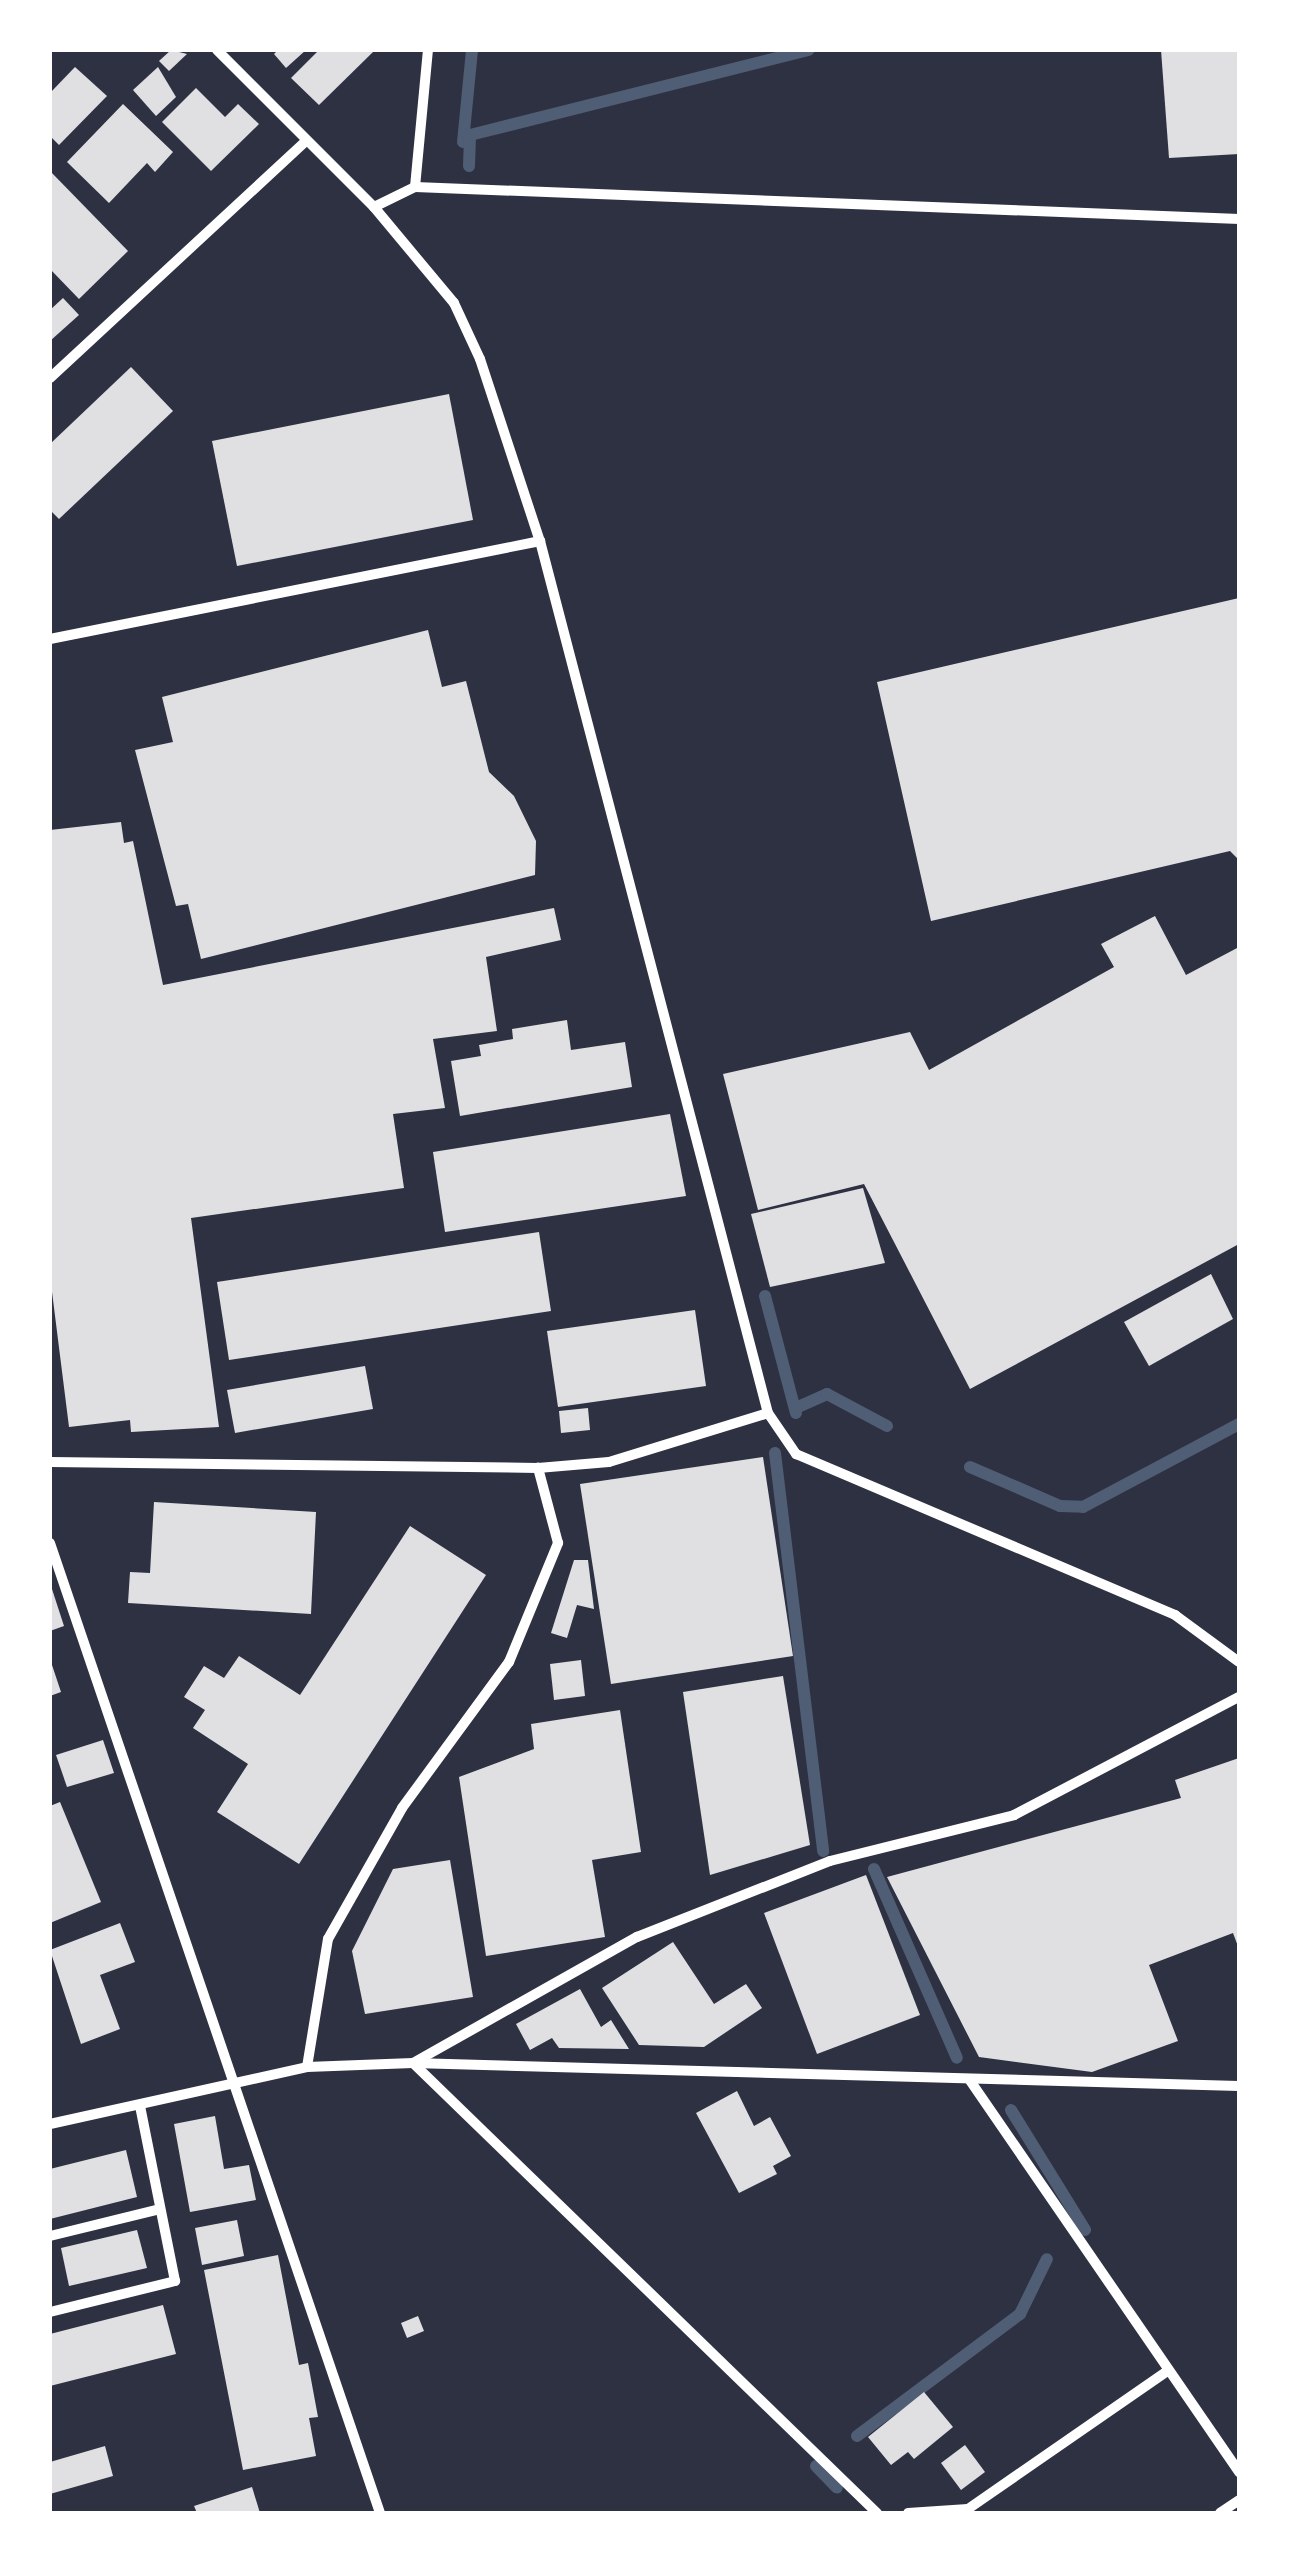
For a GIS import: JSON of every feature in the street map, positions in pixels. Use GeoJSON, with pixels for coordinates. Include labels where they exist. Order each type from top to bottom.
{"type":"FeatureCollection","features":[{"type":"Feature","properties":{"kind":"street"},"geometry":{"type":"LineString","coordinates":[[218,50],[374,207],[454,303],[480,359],[540,541],[768,1412],[796,1454],[1175,1615],[1239,1662]]}},
{"type":"Feature","properties":{"kind":"street"},"geometry":{"type":"LineString","coordinates":[[415,187],[428,50]]}},
{"type":"Feature","properties":{"kind":"street"},"geometry":{"type":"LineString","coordinates":[[50,378],[306,141]]}},
{"type":"Feature","properties":{"kind":"street"},"geometry":{"type":"LineString","coordinates":[[374,207],[415,187],[1239,219]]}},
{"type":"Feature","properties":{"kind":"street"},"geometry":{"type":"LineString","coordinates":[[50,639],[540,541]]}},
{"type":"Feature","properties":{"kind":"street"},"geometry":{"type":"LineString","coordinates":[[50,1462],[538,1468],[609,1462],[768,1412]]}},
{"type":"Feature","properties":{"kind":"street"},"geometry":{"type":"LineString","coordinates":[[307,2067],[328,1939],[402,1808],[509,1662],[558,1543],[538,1468]]}},
{"type":"Feature","properties":{"kind":"street"},"geometry":{"type":"LineString","coordinates":[[50,1543],[380,2513]]}},
{"type":"Feature","properties":{"kind":"street"},"geometry":{"type":"LineString","coordinates":[[412,2063],[637,1937],[830,1861],[1014,1815],[1239,1696]]}},
{"type":"Feature","properties":{"kind":"street"},"geometry":{"type":"LineString","coordinates":[[412,2063],[877,2513]]}},
{"type":"Feature","properties":{"kind":"street"},"geometry":{"type":"LineString","coordinates":[[50,2124],[235,2087],[307,2067],[412,2063],[1239,2086]]}},
{"type":"Feature","properties":{"kind":"street"},"geometry":{"type":"LineString","coordinates":[[968,2080],[1166,2372],[1239,2472]]}},
{"type":"Feature","properties":{"kind":"street"},"geometry":{"type":"LineString","coordinates":[[50,2312],[175,2280],[140,2106]]}},
{"type":"Feature","properties":{"kind":"street"},"geometry":{"type":"LineString","coordinates":[[50,2236],[160,2209]]}},
{"type":"Feature","properties":{"kind":"street"},"geometry":{"type":"LineString","coordinates":[[908,2513],[968,2509],[1166,2372]]}},
{"type":"Feature","properties":{"kind":"street"},"geometry":{"type":"LineString","coordinates":[[1220,2513],[1239,2500]]}},
{"type":"Feature","properties":{"kind":"building"},"geometry":{"type":"Polygon","coordinates":[[[171,50],[187,54],[169,71],[159,61],[171,50]]]}},
{"type":"Feature","properties":{"kind":"building"},"geometry":{"type":"Polygon","coordinates":[[[278,50],[306,50],[286,68],[274,54],[278,50]]]}},
{"type":"Feature","properties":{"kind":"building"},"geometry":{"type":"Polygon","coordinates":[[[319,50],[373,52],[319,105],[291,78],[319,50]]]}},
{"type":"Feature","properties":{"kind":"building"},"geometry":{"type":"Polygon","coordinates":[[[1161,50],[1239,50],[1239,154],[1169,158],[1161,50]]]}},
{"type":"Feature","properties":{"kind":"building"},"geometry":{"type":"Polygon","coordinates":[[[75,67],[107,96],[59,145],[50,136],[50,93],[75,67]]]}},
{"type":"Feature","properties":{"kind":"building"},"geometry":{"type":"Polygon","coordinates":[[[158,67],[176,97],[156,116],[133,90],[158,67]]]}},
{"type":"Feature","properties":{"kind":"building"},"geometry":{"type":"Polygon","coordinates":[[[196,88],[225,117],[238,104],[259,124],[211,171],[162,122],[196,88]]]}},
{"type":"Feature","properties":{"kind":"building"},"geometry":{"type":"Polygon","coordinates":[[[123,104],[173,152],[155,172],[147,163],[109,203],[67,162],[123,104]]]}},
{"type":"Feature","properties":{"kind":"building"},"geometry":{"type":"Polygon","coordinates":[[[50,171],[128,251],[79,299],[50,269],[50,171]]]}},
{"type":"Feature","properties":{"kind":"building"},"geometry":{"type":"Polygon","coordinates":[[[63,298],[79,315],[50,341],[50,310],[63,298]]]}},
{"type":"Feature","properties":{"kind":"building"},"geometry":{"type":"Polygon","coordinates":[[[131,367],[173,411],[59,519],[50,510],[50,444],[131,367]]]}},
{"type":"Feature","properties":{"kind":"building"},"geometry":{"type":"Polygon","coordinates":[[[449,394],[473,520],[237,566],[212,441],[449,394]]]}},
{"type":"Feature","properties":{"kind":"building"},"geometry":{"type":"Polygon","coordinates":[[[1239,598],[1239,860],[1230,851],[931,921],[877,682],[1239,598]]]}},
{"type":"Feature","properties":{"kind":"building"},"geometry":{"type":"Polygon","coordinates":[[[428,630],[442,687],[466,681],[489,772],[514,796],[536,841],[535,875],[201,959],[188,904],[176,906],[135,750],[173,742],[162,697],[428,630]]]}},
{"type":"Feature","properties":{"kind":"building"},"geometry":{"type":"Polygon","coordinates":[[[121,822],[124,843],[133,841],[163,985],[554,908],[561,940],[486,957],[497,1031],[433,1039],[445,1108],[393,1114],[404,1188],[191,1218],[219,1427],[131,1432],[130,1420],[69,1427],[50,1276],[50,830],[121,822]]]}},
{"type":"Feature","properties":{"kind":"building"},"geometry":{"type":"Polygon","coordinates":[[[1155,916],[1186,975],[1239,947],[1239,1244],[970,1389],[864,1184],[758,1210],[723,1074],[910,1032],[929,1070],[1114,967],[1101,944],[1155,916]]]}},
{"type":"Feature","properties":{"kind":"building"},"geometry":{"type":"Polygon","coordinates":[[[567,1020],[571,1050],[625,1042],[632,1087],[460,1116],[451,1061],[481,1056],[479,1045],[513,1039],[512,1029],[567,1020]]]}},
{"type":"Feature","properties":{"kind":"building"},"geometry":{"type":"Polygon","coordinates":[[[670,1114],[686,1196],[445,1232],[433,1152],[670,1114]]]}},
{"type":"Feature","properties":{"kind":"building"},"geometry":{"type":"Polygon","coordinates":[[[863,1188],[885,1263],[770,1287],[751,1214],[863,1188]]]}},
{"type":"Feature","properties":{"kind":"building"},"geometry":{"type":"Polygon","coordinates":[[[539,1232],[551,1311],[229,1360],[217,1282],[539,1232]]]}},
{"type":"Feature","properties":{"kind":"building"},"geometry":{"type":"Polygon","coordinates":[[[1211,1274],[1233,1319],[1149,1366],[1124,1322],[1211,1274]]]}},
{"type":"Feature","properties":{"kind":"building"},"geometry":{"type":"Polygon","coordinates":[[[695,1310],[706,1386],[558,1407],[547,1331],[695,1310]]]}},
{"type":"Feature","properties":{"kind":"building"},"geometry":{"type":"Polygon","coordinates":[[[365,1366],[373,1409],[235,1433],[227,1390],[365,1366]]]}},
{"type":"Feature","properties":{"kind":"building"},"geometry":{"type":"Polygon","coordinates":[[[588,1408],[590,1430],[561,1433],[559,1411],[588,1408]]]}},
{"type":"Feature","properties":{"kind":"building"},"geometry":{"type":"Polygon","coordinates":[[[763,1457],[793,1656],[611,1684],[580,1484],[763,1457]]]}},
{"type":"Feature","properties":{"kind":"building"},"geometry":{"type":"Polygon","coordinates":[[[154,1502],[316,1512],[311,1614],[128,1603],[130,1572],[150,1573],[154,1502]]]}},
{"type":"Feature","properties":{"kind":"building"},"geometry":{"type":"Polygon","coordinates":[[[410,1526],[486,1575],[299,1864],[217,1812],[248,1764],[193,1728],[205,1710],[184,1697],[204,1666],[224,1678],[239,1656],[300,1695],[410,1526]]]}},
{"type":"Feature","properties":{"kind":"building"},"geometry":{"type":"Polygon","coordinates":[[[574,1560],[588,1560],[594,1609],[577,1605],[567,1638],[551,1633],[574,1560]]]}},
{"type":"Feature","properties":{"kind":"building"},"geometry":{"type":"Polygon","coordinates":[[[50,1587],[64,1626],[50,1631],[50,1587]]]}},
{"type":"Feature","properties":{"kind":"building"},"geometry":{"type":"Polygon","coordinates":[[[50,1659],[61,1692],[50,1696],[50,1659]]]}},
{"type":"Feature","properties":{"kind":"building"},"geometry":{"type":"Polygon","coordinates":[[[581,1660],[585,1696],[554,1700],[550,1664],[581,1660]]]}},
{"type":"Feature","properties":{"kind":"building"},"geometry":{"type":"Polygon","coordinates":[[[783,1676],[810,1845],[710,1875],[683,1692],[783,1676]]]}},
{"type":"Feature","properties":{"kind":"building"},"geometry":{"type":"Polygon","coordinates":[[[620,1710],[641,1852],[592,1860],[605,1937],[486,1956],[459,1777],[534,1749],[531,1724],[620,1710]]]}},
{"type":"Feature","properties":{"kind":"building"},"geometry":{"type":"Polygon","coordinates":[[[103,1740],[114,1773],[67,1787],[56,1755],[103,1740]]]}},
{"type":"Feature","properties":{"kind":"building"},"geometry":{"type":"Polygon","coordinates":[[[1239,1758],[1239,1949],[1233,1933],[1149,1965],[1178,2041],[1092,2072],[979,2057],[887,1877],[1181,1798],[1175,1780],[1239,1758]]]}},
{"type":"Feature","properties":{"kind":"building"},"geometry":{"type":"Polygon","coordinates":[[[60,1802],[101,1902],[50,1923],[50,1806],[60,1802]]]}},
{"type":"Feature","properties":{"kind":"building"},"geometry":{"type":"Polygon","coordinates":[[[450,1860],[473,1997],[365,2014],[352,1951],[393,1869],[450,1860]]]}},
{"type":"Feature","properties":{"kind":"building"},"geometry":{"type":"Polygon","coordinates":[[[866,1875],[920,2015],[817,2054],[764,1913],[866,1875]]]}},
{"type":"Feature","properties":{"kind":"building"},"geometry":{"type":"Polygon","coordinates":[[[120,1923],[135,1962],[100,1975],[120,2029],[81,2044],[50,1950],[120,1923]]]}},
{"type":"Feature","properties":{"kind":"building"},"geometry":{"type":"Polygon","coordinates":[[[673,1942],[714,2004],[746,1984],[762,2008],[704,2047],[639,2045],[602,1988],[673,1942]]]}},
{"type":"Feature","properties":{"kind":"building"},"geometry":{"type":"Polygon","coordinates":[[[580,1989],[601,2027],[611,2020],[629,2049],[559,2048],[552,2038],[530,2050],[516,2024],[580,1989]]]}},
{"type":"Feature","properties":{"kind":"building"},"geometry":{"type":"Polygon","coordinates":[[[737,2091],[754,2126],[770,2117],[791,2156],[773,2166],[777,2174],[739,2193],[696,2113],[737,2091]]]}},
{"type":"Feature","properties":{"kind":"building"},"geometry":{"type":"Polygon","coordinates":[[[215,2116],[224,2169],[249,2165],[256,2200],[190,2212],[174,2124],[215,2116]]]}},
{"type":"Feature","properties":{"kind":"building"},"geometry":{"type":"Polygon","coordinates":[[[126,2150],[137,2197],[50,2219],[50,2169],[126,2150]]]}},
{"type":"Feature","properties":{"kind":"building"},"geometry":{"type":"Polygon","coordinates":[[[237,2220],[244,2256],[202,2265],[195,2228],[237,2220]]]}},
{"type":"Feature","properties":{"kind":"building"},"geometry":{"type":"Polygon","coordinates":[[[137,2230],[147,2268],[69,2286],[61,2248],[137,2230]]]}},
{"type":"Feature","properties":{"kind":"building"},"geometry":{"type":"Polygon","coordinates":[[[278,2255],[299,2365],[308,2363],[318,2417],[309,2418],[316,2456],[243,2470],[204,2270],[278,2255]]]}},
{"type":"Feature","properties":{"kind":"building"},"geometry":{"type":"Polygon","coordinates":[[[163,2305],[176,2354],[50,2386],[50,2334],[163,2305]]]}},
{"type":"Feature","properties":{"kind":"building"},"geometry":{"type":"Polygon","coordinates":[[[418,2316],[424,2331],[407,2338],[401,2323],[418,2316]]]}},
{"type":"Feature","properties":{"kind":"building"},"geometry":{"type":"Polygon","coordinates":[[[924,2392],[953,2427],[914,2459],[908,2452],[891,2465],[868,2437],[924,2392]]]}},
{"type":"Feature","properties":{"kind":"building"},"geometry":{"type":"Polygon","coordinates":[[[965,2445],[985,2472],[961,2490],[941,2463],[965,2445]]]}},
{"type":"Feature","properties":{"kind":"building"},"geometry":{"type":"Polygon","coordinates":[[[105,2446],[113,2476],[50,2494],[50,2462],[105,2446]]]}},
{"type":"Feature","properties":{"kind":"building"},"geometry":{"type":"Polygon","coordinates":[[[252,2487],[260,2513],[197,2513],[194,2506],[252,2487]]]}},
{"type":"Feature","properties":{"kind":"waterway"},"geometry":{"type":"LineString","coordinates":[[463,142],[472,50]]}},
{"type":"Feature","properties":{"kind":"waterway"},"geometry":{"type":"LineString","coordinates":[[469,166],[470,135],[809,50]]}},
{"type":"Feature","properties":{"kind":"waterway"},"geometry":{"type":"LineString","coordinates":[[765,1296],[796,1413]]}},
{"type":"Feature","properties":{"kind":"waterway"},"geometry":{"type":"LineString","coordinates":[[798,1407],[827,1394],[887,1426]]}},
{"type":"Feature","properties":{"kind":"waterway"},"geometry":{"type":"LineString","coordinates":[[970,1467],[1060,1506],[1083,1507],[1239,1424]]}},
{"type":"Feature","properties":{"kind":"waterway"},"geometry":{"type":"LineString","coordinates":[[775,1453],[823,1851]]}},
{"type":"Feature","properties":{"kind":"waterway"},"geometry":{"type":"LineString","coordinates":[[874,1869],[957,2058]]}},
{"type":"Feature","properties":{"kind":"waterway"},"geometry":{"type":"LineString","coordinates":[[1011,2110],[1085,2230]]}},
{"type":"Feature","properties":{"kind":"waterway"},"geometry":{"type":"LineString","coordinates":[[857,2436],[1020,2314],[1047,2259]]}},
{"type":"Feature","properties":{"kind":"waterway"},"geometry":{"type":"LineString","coordinates":[[816,2466],[837,2488]]}}]}
